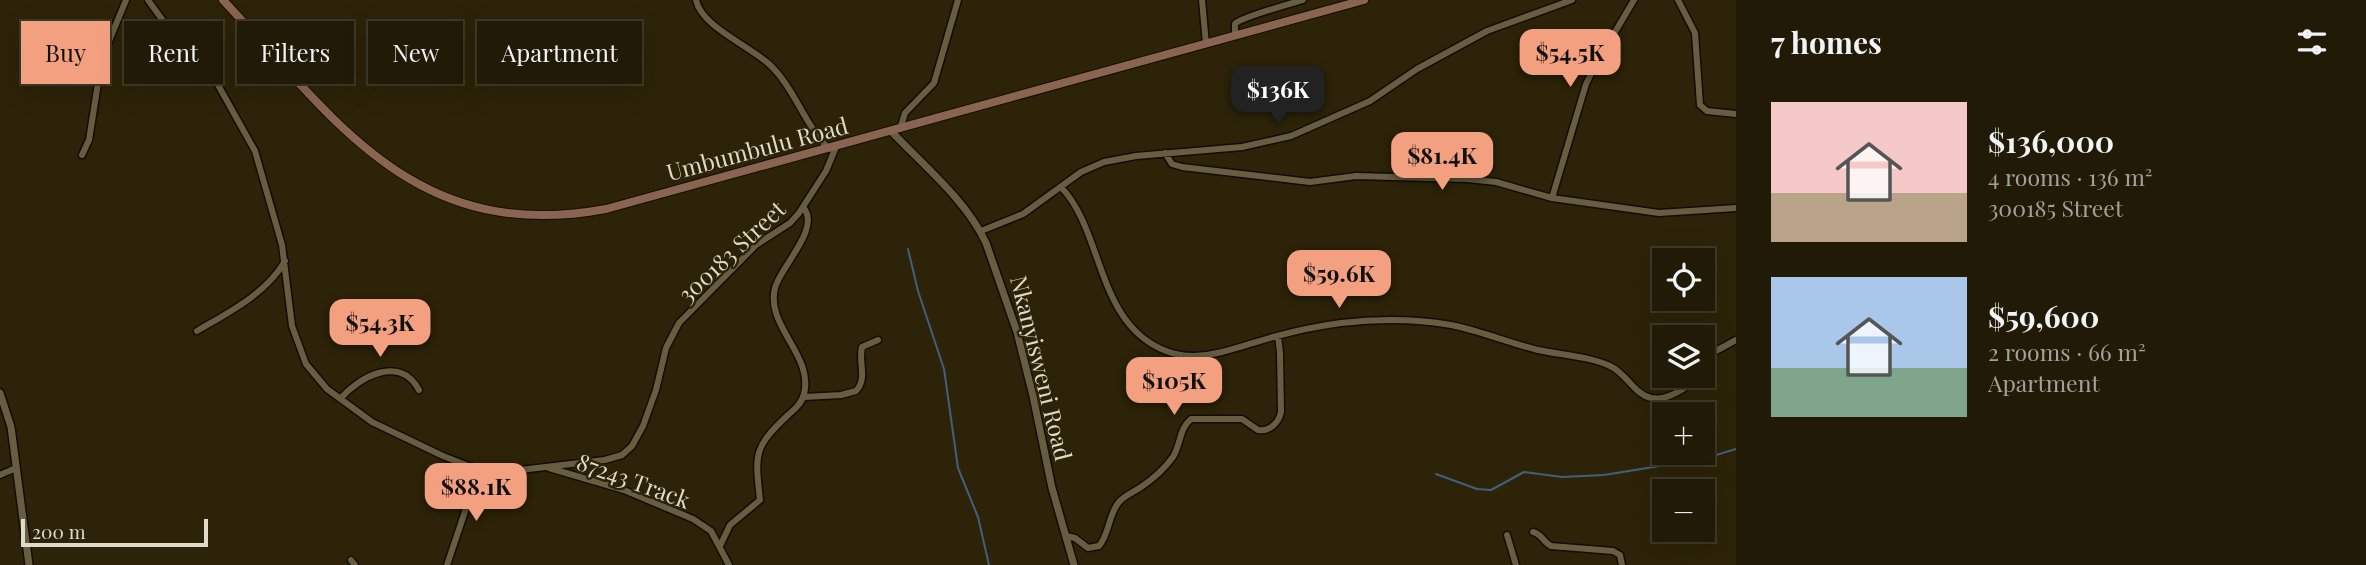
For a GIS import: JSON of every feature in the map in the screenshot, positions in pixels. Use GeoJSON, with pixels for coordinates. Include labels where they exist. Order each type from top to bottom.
{"type":"FeatureCollection","features":[{"type":"Feature","properties":{"kind":"main road","name":"Umbumbulu Road"},"geometry":{"type":"LineString","coordinates":[[223,0],[338,122],[380,161],[428,190],[484,209],[536,216],[591,212],[1364,0]]}},
{"type":"Feature","properties":{"kind":"street"},"geometry":{"type":"LineString","coordinates":[[82,155],[89,140],[102,58],[126,0]]}},
{"type":"Feature","properties":{"kind":"street"},"geometry":{"type":"LineString","coordinates":[[148,0],[160,18],[208,67],[240,122],[262,169],[285,261],[290,316],[296,342],[311,371],[340,399],[386,429],[479,470],[447,565]]}},
{"type":"Feature","properties":{"kind":"street"},"geometry":{"type":"LineString","coordinates":[[696,0],[699,11],[707,21],[744,44],[776,72],[812,132],[832,148]]}},
{"type":"Feature","properties":{"kind":"street"},"geometry":{"type":"LineString","coordinates":[[952,0],[954,12]]}},
{"type":"Feature","properties":{"kind":"street"},"geometry":{"type":"LineString","coordinates":[[895,130],[905,113],[934,83],[958,0]]}},
{"type":"Feature","properties":{"kind":"street"},"geometry":{"type":"LineString","coordinates":[[1202,0],[1206,44]]}},
{"type":"Feature","properties":{"kind":"street"},"geometry":{"type":"LineString","coordinates":[[1235,36],[1235,24],[1240,19],[1303,0]]}},
{"type":"Feature","properties":{"kind":"street"},"geometry":{"type":"LineString","coordinates":[[981,231],[1023,214],[1081,172],[1104,162],[1136,156],[1242,147],[1291,136],[1370,101],[1416,69],[1487,31],[1572,0]]}},
{"type":"Feature","properties":{"kind":"street"},"geometry":{"type":"LineString","coordinates":[[1552,198],[1586,84],[1595,64],[1634,0]]}},
{"type":"Feature","properties":{"kind":"street"},"geometry":{"type":"LineString","coordinates":[[1678,0],[1695,33],[1700,105],[1707,111],[1736,114]]}},
{"type":"Feature","properties":{"kind":"street","name":"Nkanyisweni Road"},"geometry":{"type":"LineString","coordinates":[[895,130],[981,231],[1017,332],[1052,488],[1074,565]]}},
{"type":"Feature","properties":{"kind":"street","name":"300183 Street"},"geometry":{"type":"LineString","coordinates":[[479,470],[502,472],[605,460],[622,455],[632,446],[643,426],[656,390],[666,348],[679,323],[756,245],[790,223],[830,164],[832,148]]}},
{"type":"Feature","properties":{"kind":"street"},"geometry":{"type":"LineString","coordinates":[[1165,153],[1175,166],[1265,178],[1310,182],[1356,176],[1468,179],[1496,183],[1552,198],[1659,213],[1736,208]]}},
{"type":"Feature","properties":{"kind":"street"},"geometry":{"type":"LineString","coordinates":[[1061,187],[1076,204],[1098,266],[1124,318],[1133,329],[1154,345],[1175,354],[1206,356],[1278,336],[1341,323],[1427,322],[1465,328],[1534,348],[1602,363],[1618,370],[1640,393],[1653,398],[1684,388]]}},
{"type":"Feature","properties":{"kind":"street"},"geometry":{"type":"LineString","coordinates":[[720,546],[730,525],[760,500],[756,461],[764,441],[804,397],[803,369],[779,318],[774,296],[779,277],[804,235],[808,217],[803,207]]}},
{"type":"Feature","properties":{"kind":"street"},"geometry":{"type":"LineString","coordinates":[[197,331],[263,288],[285,261]]}},
{"type":"Feature","properties":{"kind":"street"},"geometry":{"type":"LineString","coordinates":[[1066,536],[1075,538],[1088,548],[1098,545],[1107,534],[1120,501],[1146,484],[1166,465],[1175,453],[1182,428],[1191,419],[1242,419],[1258,430],[1270,428],[1281,412],[1278,336]]}},
{"type":"Feature","properties":{"kind":"street"},"geometry":{"type":"LineString","coordinates":[[804,397],[841,395],[856,391],[863,378],[860,354],[862,347],[878,340]]}},
{"type":"Feature","properties":{"kind":"street"},"geometry":{"type":"LineString","coordinates":[[1715,351],[1736,340]]}},
{"type":"Feature","properties":{"kind":"street"},"geometry":{"type":"LineString","coordinates":[[340,399],[359,380],[382,373],[406,374],[419,390]]}},
{"type":"Feature","properties":{"kind":"street"},"geometry":{"type":"LineString","coordinates":[[0,393],[11,427],[29,565]]}},
{"type":"Feature","properties":{"kind":"street","name":"87243 Track"},"geometry":{"type":"LineString","coordinates":[[547,467],[624,490],[692,519],[711,531],[729,565]]}},
{"type":"Feature","properties":{"kind":"street"},"geometry":{"type":"LineString","coordinates":[[0,475],[16,468]]}},
{"type":"Feature","properties":{"kind":"street"},"geometry":{"type":"LineString","coordinates":[[1533,532],[1539,533],[1551,546],[1613,551],[1620,555],[1622,565]]}},
{"type":"Feature","properties":{"kind":"street"},"geometry":{"type":"LineString","coordinates":[[1507,535],[1516,565]]}},
{"type":"Feature","properties":{"kind":"waterway"},"geometry":{"type":"LineString","coordinates":[[908,249],[918,291],[944,369],[958,468],[978,517],[989,565]]}},
{"type":"Feature","properties":{"kind":"waterway"},"geometry":{"type":"LineString","coordinates":[[1436,474],[1477,489],[1491,490],[1524,472],[1562,477],[1604,475],[1703,459],[1736,449]]}}]}
